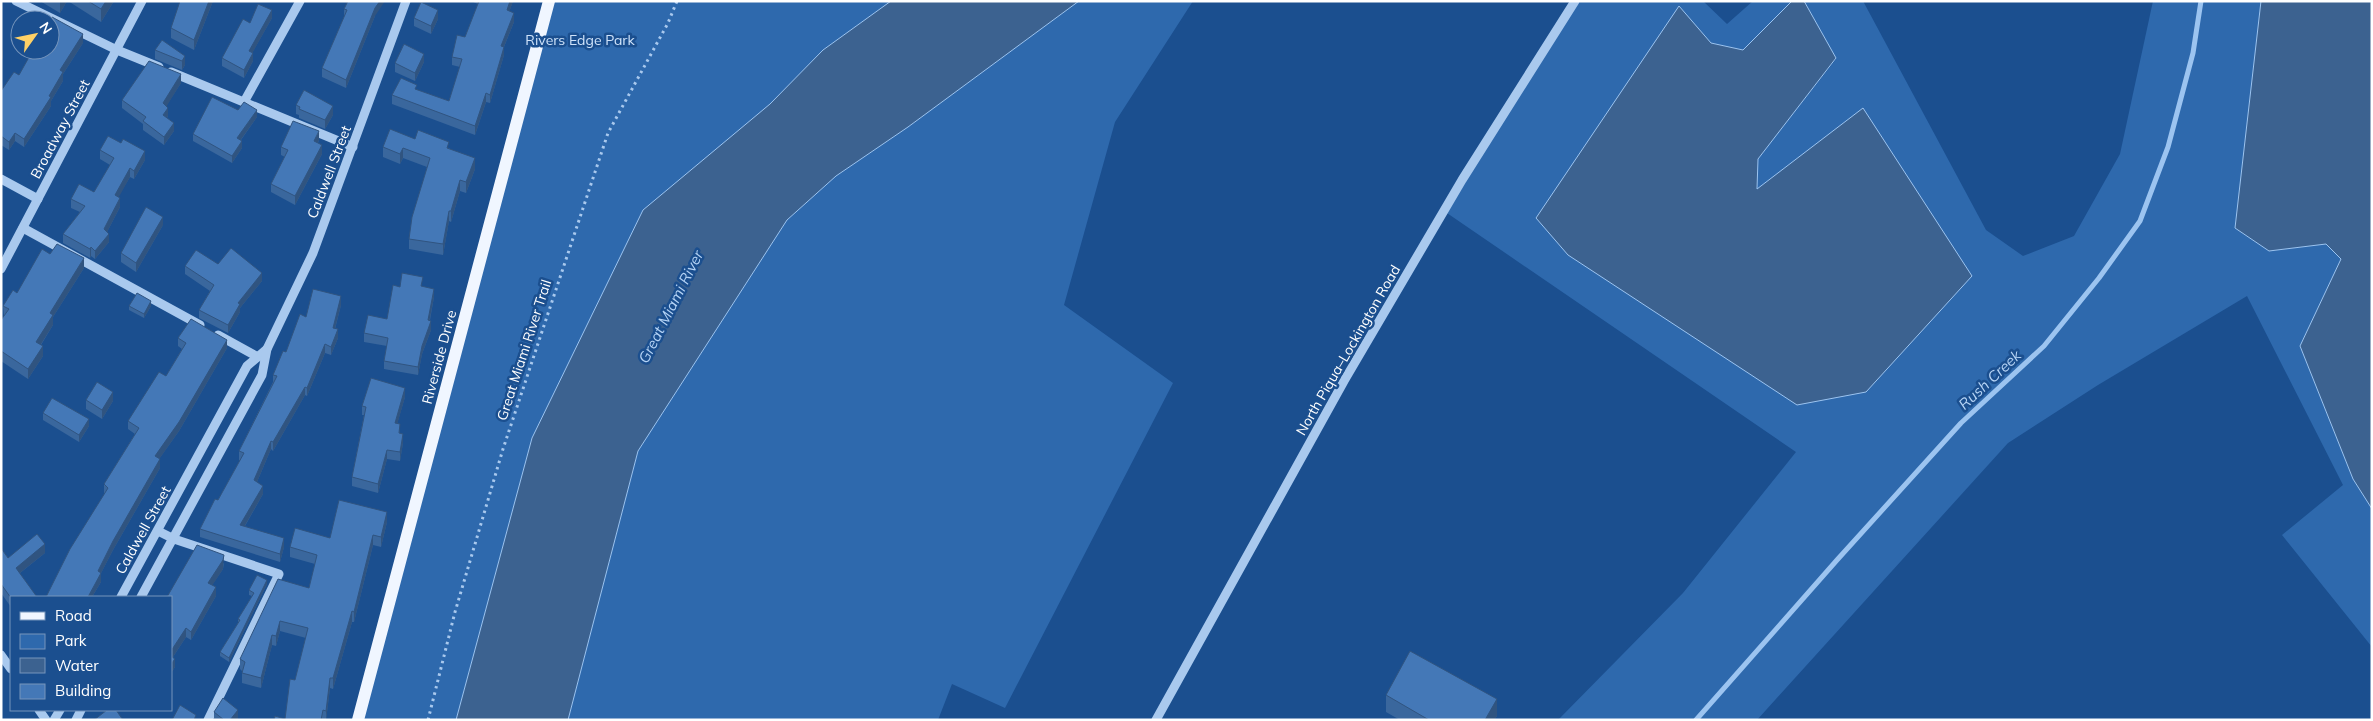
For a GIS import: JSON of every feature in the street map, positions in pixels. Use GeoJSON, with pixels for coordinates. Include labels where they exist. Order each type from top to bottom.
{"type":"FeatureCollection","features":[{"type":"Feature","properties":{"kind":"main road","name":"Riverside Drive"},"geometry":{"type":"LineString","coordinates":[[358,720],[550,1]]}},
{"type":"Feature","properties":{"kind":"street"},"geometry":{"type":"LineString","coordinates":[[16,1],[117,50],[353,147]]}},
{"type":"Feature","properties":{"kind":"street","name":"Broadway Street"},"geometry":{"type":"LineString","coordinates":[[1,269],[142,1]]}},
{"type":"Feature","properties":{"kind":"street"},"geometry":{"type":"LineString","coordinates":[[244,102],[300,1]]}},
{"type":"Feature","properties":{"kind":"street","name":"Caldwell Street"},"geometry":{"type":"LineString","coordinates":[[142,596],[262,375],[267,349],[313,253],[406,1]]}},
{"type":"Feature","properties":{"kind":"street","name":"North Piqua–Lockington Road"},"geometry":{"type":"LineString","coordinates":[[1156,720],[1344,381],[1462,180],[1575,1]]}},
{"type":"Feature","properties":{"kind":"street"},"geometry":{"type":"LineString","coordinates":[[1,179],[38,199]]}},
{"type":"Feature","properties":{"kind":"street"},"geometry":{"type":"LineString","coordinates":[[23,228],[258,357]]}},
{"type":"Feature","properties":{"kind":"street","name":"Caldwell Street"},"geometry":{"type":"LineString","coordinates":[[122,596],[247,366],[267,349]]}},
{"type":"Feature","properties":{"kind":"street"},"geometry":{"type":"LineString","coordinates":[[189,475],[204,482]]}},
{"type":"Feature","properties":{"kind":"street"},"geometry":{"type":"LineString","coordinates":[[158,531],[279,574],[208,720]]}},
{"type":"Feature","properties":{"kind":"street"},"geometry":{"type":"LineString","coordinates":[[1,655],[10,668]]}},
{"type":"Feature","properties":{"kind":"path","name":"Great Miami River Trail"},"geometry":{"type":"LineString","coordinates":[[428,720],[455,612],[504,450],[608,133],[668,23],[677,1]]}},
{"type":"Feature","properties":{"kind":"green space","name":"Rivers Edge Park"},"geometry":{"type":"Polygon","coordinates":[[[549,1],[891,1],[823,50],[770,104],[532,438],[456,720],[358,720],[549,1]]]}},
{"type":"Feature","properties":{"kind":"green space"},"geometry":{"type":"Polygon","coordinates":[[[1079,1],[1193,1],[1115,122],[1064,305],[1173,383],[1005,708],[952,684],[938,720],[568,720],[638,451],[787,220],[836,176],[908,127],[1079,1]]]}},
{"type":"Feature","properties":{"kind":"green space"},"geometry":{"type":"Polygon","coordinates":[[[1575,1],[1703,1],[1727,24],[1753,1],[1792,1],[1743,50],[1711,43],[1679,7],[1757,190],[1758,159],[1836,59],[1804,1],[1863,1],[1986,230],[2023,256],[2074,236],[2120,154],[2153,1],[2261,1],[2235,228],[2269,251],[2326,244],[2341,259],[2300,346],[2353,479],[2372,509],[2372,647],[2282,535],[2343,485],[2247,296],[2098,385],[2008,443],[1757,720],[1558,720],[1683,593],[1796,452],[1444,211],[1575,1]]]}},
{"type":"Feature","properties":{"kind":"water","name":"Great Miami River"},"geometry":{"type":"Polygon","coordinates":[[[891,1],[1079,1],[908,127],[836,176],[787,220],[638,451],[568,720],[456,720],[532,438],[643,210],[770,104],[823,50],[891,1]]]}},
{"type":"Feature","properties":{"kind":"water"},"geometry":{"type":"Polygon","coordinates":[[[1792,1],[1804,1],[1836,58],[1758,159],[1757,189],[1863,108],[1972,276],[1866,392],[1797,405],[1568,255],[1536,218],[1679,6],[1711,43],[1743,50],[1792,1]]]}},
{"type":"Feature","properties":{"kind":"water"},"geometry":{"type":"Polygon","coordinates":[[[2261,1],[2372,1],[2372,509],[2353,479],[2300,346],[2341,259],[2326,244],[2269,251],[2235,228],[2261,1]]]}},
{"type":"Feature","properties":{"kind":"building"},"geometry":{"type":"Polygon","coordinates":[[[88,1],[106,1],[101,9],[88,1]]]}},
{"type":"Feature","properties":{"kind":"building"},"geometry":{"type":"Polygon","coordinates":[[[180,1],[209,1],[194,40],[171,28],[180,1]]]}},
{"type":"Feature","properties":{"kind":"building"},"geometry":{"type":"Polygon","coordinates":[[[348,1],[380,1],[375,8],[346,80],[322,68],[347,10],[344,9],[348,1]]]}},
{"type":"Feature","properties":{"kind":"building"},"geometry":{"type":"Polygon","coordinates":[[[479,1],[510,1],[507,10],[514,13],[501,46],[504,47],[490,95],[486,93],[475,126],[392,95],[401,78],[417,85],[415,89],[449,101],[462,59],[452,57],[457,35],[465,37],[479,1]]]}},
{"type":"Feature","properties":{"kind":"building"},"geometry":{"type":"Polygon","coordinates":[[[421,2],[438,10],[431,26],[414,18],[421,2]]]}},
{"type":"Feature","properties":{"kind":"building"},"geometry":{"type":"Polygon","coordinates":[[[258,4],[272,10],[249,51],[253,53],[244,70],[222,58],[243,19],[250,23],[258,4]]]}},
{"type":"Feature","properties":{"kind":"building"},"geometry":{"type":"Polygon","coordinates":[[[60,21],[83,34],[60,70],[63,72],[49,96],[51,97],[24,139],[15,133],[9,142],[1,136],[1,91],[14,72],[19,75],[27,60],[60,60],[60,21]]]}},
{"type":"Feature","properties":{"kind":"building"},"geometry":{"type":"Polygon","coordinates":[[[162,40],[185,56],[182,61],[155,50],[162,40]]]}},
{"type":"Feature","properties":{"kind":"building"},"geometry":{"type":"Polygon","coordinates":[[[404,44],[424,54],[415,73],[395,63],[404,44]]]}},
{"type":"Feature","properties":{"kind":"building"},"geometry":{"type":"Polygon","coordinates":[[[149,61],[181,74],[163,103],[168,108],[163,115],[174,123],[164,137],[143,121],[146,117],[122,100],[149,61]]]}},
{"type":"Feature","properties":{"kind":"building"},"geometry":{"type":"Polygon","coordinates":[[[304,90],[333,106],[325,120],[299,109],[300,107],[296,105],[304,90]]]}},
{"type":"Feature","properties":{"kind":"building"},"geometry":{"type":"Polygon","coordinates":[[[212,97],[238,110],[244,102],[257,110],[237,138],[242,141],[232,156],[193,134],[212,97]]]}},
{"type":"Feature","properties":{"kind":"building"},"geometry":{"type":"Polygon","coordinates":[[[293,121],[319,131],[314,141],[322,145],[295,196],[271,184],[288,150],[281,147],[293,121]]]}},
{"type":"Feature","properties":{"kind":"building"},"geometry":{"type":"Polygon","coordinates":[[[390,129],[415,139],[418,130],[449,142],[447,148],[475,158],[466,182],[460,180],[451,211],[449,211],[443,244],[409,239],[412,217],[430,158],[403,148],[400,154],[383,147],[390,129]]]}},
{"type":"Feature","properties":{"kind":"building"},"geometry":{"type":"Polygon","coordinates":[[[108,136],[121,143],[123,139],[145,151],[134,171],[130,168],[115,195],[120,198],[104,229],[109,234],[95,251],[91,247],[90,249],[63,234],[85,206],[71,199],[79,184],[94,192],[114,158],[100,150],[108,136]]]}},
{"type":"Feature","properties":{"kind":"building"},"geometry":{"type":"Polygon","coordinates":[[[146,207],[163,217],[136,263],[121,253],[146,207]]]}},
{"type":"Feature","properties":{"kind":"building"},"geometry":{"type":"Polygon","coordinates":[[[57,244],[84,258],[50,313],[53,315],[36,342],[43,346],[28,369],[1,351],[1,320],[9,309],[3,306],[13,290],[17,293],[42,249],[50,254],[57,244]]]}},
{"type":"Feature","properties":{"kind":"building"},"geometry":{"type":"Polygon","coordinates":[[[231,248],[262,273],[238,303],[240,304],[228,325],[199,310],[214,285],[185,266],[196,250],[218,264],[231,248]]]}},
{"type":"Feature","properties":{"kind":"building"},"geometry":{"type":"Polygon","coordinates":[[[402,273],[423,277],[421,286],[434,289],[428,320],[431,321],[422,346],[418,367],[384,361],[388,338],[364,333],[368,315],[387,319],[393,285],[400,287],[402,273]]]}},
{"type":"Feature","properties":{"kind":"building"},"geometry":{"type":"Polygon","coordinates":[[[313,289],[341,296],[333,328],[338,329],[331,347],[325,344],[307,388],[305,387],[273,442],[271,441],[254,480],[263,486],[240,525],[284,538],[280,554],[200,529],[215,499],[218,500],[244,453],[239,451],[277,376],[273,375],[283,351],[286,352],[300,314],[306,317],[313,289]]]}},
{"type":"Feature","properties":{"kind":"building"},"geometry":{"type":"Polygon","coordinates":[[[137,293],[151,301],[144,314],[129,306],[137,293]]]}},
{"type":"Feature","properties":{"kind":"building"},"geometry":{"type":"Polygon","coordinates":[[[191,319],[227,340],[179,422],[155,456],[160,459],[113,541],[98,571],[101,573],[89,596],[46,596],[70,549],[108,488],[104,484],[139,428],[128,421],[159,372],[166,376],[186,343],[178,338],[191,319]]]}},
{"type":"Feature","properties":{"kind":"building"},"geometry":{"type":"Polygon","coordinates":[[[371,378],[405,388],[395,423],[400,424],[399,433],[403,434],[400,452],[387,450],[378,484],[352,477],[366,407],[362,406],[371,378]]]}},
{"type":"Feature","properties":{"kind":"building"},"geometry":{"type":"Polygon","coordinates":[[[97,382],[113,392],[102,410],[86,400],[97,382]]]}},
{"type":"Feature","properties":{"kind":"building"},"geometry":{"type":"Polygon","coordinates":[[[52,398],[89,419],[79,435],[43,413],[52,398]]]}},
{"type":"Feature","properties":{"kind":"building"},"geometry":{"type":"Polygon","coordinates":[[[339,500],[387,512],[381,537],[373,535],[354,612],[352,611],[333,678],[330,678],[326,711],[323,710],[321,720],[274,720],[275,716],[285,719],[290,679],[295,680],[308,628],[280,621],[276,636],[272,635],[261,678],[242,673],[245,662],[240,659],[278,579],[309,588],[317,555],[290,547],[295,528],[330,538],[339,500]]]}},
{"type":"Feature","properties":{"kind":"building"},"geometry":{"type":"Polygon","coordinates":[[[37,534],[45,544],[16,568],[36,596],[10,597],[1,584],[1,548],[8,558],[37,534]]]}},
{"type":"Feature","properties":{"kind":"building"},"geometry":{"type":"Polygon","coordinates":[[[197,545],[224,555],[223,560],[208,583],[216,587],[191,632],[186,628],[172,649],[172,596],[168,596],[197,545]]]}},
{"type":"Feature","properties":{"kind":"building"},"geometry":{"type":"Polygon","coordinates":[[[257,575],[267,580],[229,658],[220,652],[254,593],[249,590],[257,575]]]}},
{"type":"Feature","properties":{"kind":"building"},"geometry":{"type":"Polygon","coordinates":[[[1410,651],[1497,699],[1485,720],[1429,720],[1386,695],[1410,651]]]}},
{"type":"Feature","properties":{"kind":"building"},"geometry":{"type":"Polygon","coordinates":[[[223,698],[238,710],[230,720],[224,720],[214,712],[223,698]]]}},
{"type":"Feature","properties":{"kind":"building"},"geometry":{"type":"Polygon","coordinates":[[[180,705],[196,715],[194,720],[172,720],[180,705]]]}},
{"type":"Feature","properties":{"kind":"building"},"geometry":{"type":"Polygon","coordinates":[[[106,711],[117,711],[123,720],[94,720],[106,711]]]}},
{"type":"Feature","properties":{"kind":"waterway","name":"Rush Creek"},"geometry":{"type":"LineString","coordinates":[[1696,720],[1961,423],[2044,346],[2099,278],[2140,221],[2168,147],[2193,53],[2201,1]]}}]}
